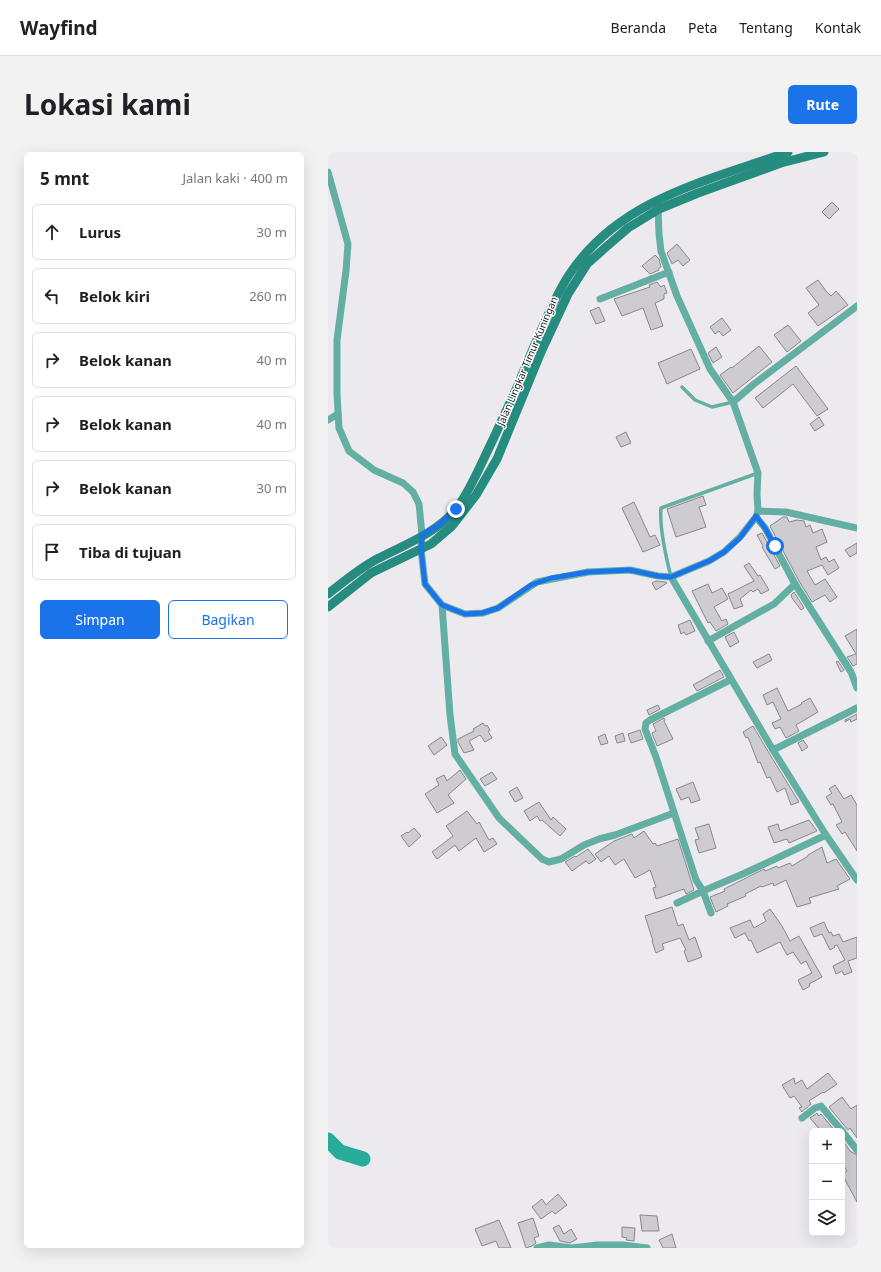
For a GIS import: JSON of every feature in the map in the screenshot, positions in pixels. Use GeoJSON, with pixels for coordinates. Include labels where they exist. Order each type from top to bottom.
{"type":"FeatureCollection","features":[{"type":"Feature","properties":{"kind":"main road","name":"Jalan Lingkar Timur Kuningan"},"geometry":{"type":"LineString","coordinates":[[328,594],[376,560],[439,525],[451,514],[464,496],[494,439],[532,350],[570,272],[602,237],[628,216],[687,186],[788,152]]}},
{"type":"Feature","properties":{"kind":"main road","name":"Jalan Lingkar Timur Kuningan"},"geometry":{"type":"LineString","coordinates":[[328,607],[371,574],[440,538],[452,526],[476,495],[497,459],[541,352],[568,294],[587,264],[628,228],[659,209],[780,163],[824,152]]}},
{"type":"Feature","properties":{"kind":"street"},"geometry":{"type":"LineString","coordinates":[[328,172],[348,244],[346,272],[337,340],[337,394],[340,428],[349,451],[374,470],[403,483],[413,492],[419,504],[422,535],[421,549],[425,584],[442,605],[465,614],[482,613],[498,608],[537,582],[588,572],[630,570],[658,576],[671,577],[709,561],[724,552],[740,538],[757,514]]}},
{"type":"Feature","properties":{"kind":"street"},"geometry":{"type":"LineString","coordinates":[[657,200],[659,209],[659,234],[661,250],[677,296],[710,369],[733,402],[758,473],[757,514],[795,584],[851,672],[857,688]]}},
{"type":"Feature","properties":{"kind":"street"},"geometry":{"type":"LineString","coordinates":[[600,299],[669,272]]}},
{"type":"Feature","properties":{"kind":"street"},"geometry":{"type":"LineString","coordinates":[[733,402],[754,384],[857,306]]}},
{"type":"Feature","properties":{"kind":"street"},"geometry":{"type":"LineString","coordinates":[[328,420],[338,414]]}},
{"type":"Feature","properties":{"kind":"street"},"geometry":{"type":"LineString","coordinates":[[757,514],[786,512],[857,528]]}},
{"type":"Feature","properties":{"kind":"street"},"geometry":{"type":"LineString","coordinates":[[671,577],[730,680],[826,835],[857,880]]}},
{"type":"Feature","properties":{"kind":"street"},"geometry":{"type":"LineString","coordinates":[[708,641],[774,604],[795,584]]}},
{"type":"Feature","properties":{"kind":"street"},"geometry":{"type":"LineString","coordinates":[[442,605],[450,715],[455,754],[498,818],[542,859],[549,862],[560,860],[584,845],[674,813]]}},
{"type":"Feature","properties":{"kind":"street"},"geometry":{"type":"LineString","coordinates":[[711,913],[703,891],[696,880],[656,757],[645,729],[646,723],[650,720],[730,680]]}},
{"type":"Feature","properties":{"kind":"street"},"geometry":{"type":"LineString","coordinates":[[773,750],[857,708]]}},
{"type":"Feature","properties":{"kind":"street"},"geometry":{"type":"LineString","coordinates":[[677,903],[826,835]]}},
{"type":"Feature","properties":{"kind":"street"},"geometry":{"type":"LineString","coordinates":[[802,1118],[815,1108],[821,1106],[839,1128]]}},
{"type":"Feature","properties":{"kind":"street"},"geometry":{"type":"LineString","coordinates":[[845,1135],[857,1150]]}},
{"type":"Feature","properties":{"kind":"street"},"geometry":{"type":"LineString","coordinates":[[537,1248],[549,1245],[572,1248],[596,1245],[623,1245],[647,1248]]}},
{"type":"Feature","properties":{"kind":"lane"},"geometry":{"type":"LineString","coordinates":[[682,387],[695,400],[712,407],[733,402]]}},
{"type":"Feature","properties":{"kind":"lane"},"geometry":{"type":"LineString","coordinates":[[671,577],[666,560],[661,521],[661,508],[758,473]]}},
{"type":"Feature","properties":{"kind":"building"},"geometry":{"type":"Polygon","coordinates":[[[832,202],[839,209],[829,219],[822,212],[832,202]]]}},
{"type":"Feature","properties":{"kind":"building"},"geometry":{"type":"Polygon","coordinates":[[[677,244],[690,260],[683,266],[678,260],[672,264],[667,253],[677,244]]]}},
{"type":"Feature","properties":{"kind":"building"},"geometry":{"type":"Polygon","coordinates":[[[655,255],[659,259],[661,267],[658,269],[659,270],[650,274],[642,266],[655,255]]]}},
{"type":"Feature","properties":{"kind":"building"},"geometry":{"type":"Polygon","coordinates":[[[818,280],[831,296],[836,291],[848,305],[818,326],[808,313],[819,305],[806,288],[818,280]]]}},
{"type":"Feature","properties":{"kind":"building"},"geometry":{"type":"Polygon","coordinates":[[[657,282],[661,287],[664,285],[667,293],[664,294],[664,299],[655,303],[663,326],[651,330],[643,308],[622,316],[614,299],[650,287],[649,285],[657,282]]]}},
{"type":"Feature","properties":{"kind":"building"},"geometry":{"type":"Polygon","coordinates":[[[599,307],[605,321],[596,324],[590,311],[599,307]]]}},
{"type":"Feature","properties":{"kind":"building"},"geometry":{"type":"Polygon","coordinates":[[[722,318],[731,330],[723,336],[719,331],[715,334],[710,327],[722,318]]]}},
{"type":"Feature","properties":{"kind":"building"},"geometry":{"type":"Polygon","coordinates":[[[788,325],[801,341],[787,352],[774,335],[788,325]]]}},
{"type":"Feature","properties":{"kind":"building"},"geometry":{"type":"Polygon","coordinates":[[[759,346],[772,362],[733,393],[720,375],[731,367],[732,368],[759,346]]]}},
{"type":"Feature","properties":{"kind":"building"},"geometry":{"type":"Polygon","coordinates":[[[716,347],[722,357],[713,363],[708,353],[716,347]]]}},
{"type":"Feature","properties":{"kind":"building"},"geometry":{"type":"Polygon","coordinates":[[[691,349],[700,369],[667,384],[658,363],[691,349]]]}},
{"type":"Feature","properties":{"kind":"building"},"geometry":{"type":"Polygon","coordinates":[[[796,366],[828,409],[817,416],[793,384],[763,408],[755,398],[796,366]]]}},
{"type":"Feature","properties":{"kind":"building"},"geometry":{"type":"Polygon","coordinates":[[[819,417],[824,425],[815,431],[810,424],[819,417]]]}},
{"type":"Feature","properties":{"kind":"building"},"geometry":{"type":"Polygon","coordinates":[[[626,432],[631,443],[621,447],[616,437],[626,432]]]}},
{"type":"Feature","properties":{"kind":"building"},"geometry":{"type":"Polygon","coordinates":[[[703,496],[706,505],[699,507],[706,527],[676,537],[667,509],[703,496]]]}},
{"type":"Feature","properties":{"kind":"building"},"geometry":{"type":"Polygon","coordinates":[[[634,502],[650,537],[655,535],[660,545],[643,552],[622,508],[634,502]]]}},
{"type":"Feature","properties":{"kind":"building"},"geometry":{"type":"Polygon","coordinates":[[[783,517],[787,517],[789,522],[797,520],[804,521],[806,527],[810,525],[813,533],[822,529],[827,542],[816,547],[821,560],[826,557],[829,562],[834,559],[839,568],[828,575],[822,565],[807,571],[815,585],[825,579],[837,597],[830,602],[825,595],[812,602],[799,581],[770,526],[783,517]]]}},
{"type":"Feature","properties":{"kind":"building"},"geometry":{"type":"Polygon","coordinates":[[[762,533],[780,566],[775,569],[757,535],[762,533]]]}},
{"type":"Feature","properties":{"kind":"building"},"geometry":{"type":"Polygon","coordinates":[[[857,543],[857,553],[850,557],[845,550],[857,543]]]}},
{"type":"Feature","properties":{"kind":"building"},"geometry":{"type":"Polygon","coordinates":[[[749,563],[758,576],[760,575],[769,590],[761,594],[758,589],[753,592],[751,590],[740,599],[743,606],[734,609],[728,594],[754,581],[744,566],[749,563]]]}},
{"type":"Feature","properties":{"kind":"building"},"geometry":{"type":"Polygon","coordinates":[[[656,581],[667,583],[656,590],[652,583],[656,581]]]}},
{"type":"Feature","properties":{"kind":"building"},"geometry":{"type":"Polygon","coordinates":[[[708,584],[712,593],[722,588],[728,599],[714,607],[722,621],[726,619],[728,624],[716,631],[710,622],[708,623],[692,591],[708,584]]]}},
{"type":"Feature","properties":{"kind":"building"},"geometry":{"type":"Polygon","coordinates":[[[794,592],[804,608],[801,610],[792,598],[791,595],[794,592]]]}},
{"type":"Feature","properties":{"kind":"building"},"geometry":{"type":"Polygon","coordinates":[[[690,620],[695,631],[686,635],[684,632],[681,634],[678,625],[690,620]]]}},
{"type":"Feature","properties":{"kind":"building"},"geometry":{"type":"Polygon","coordinates":[[[857,629],[857,664],[853,666],[847,657],[856,654],[845,636],[857,629]]]}},
{"type":"Feature","properties":{"kind":"building"},"geometry":{"type":"Polygon","coordinates":[[[734,632],[739,642],[730,647],[725,637],[734,632]]]}},
{"type":"Feature","properties":{"kind":"building"},"geometry":{"type":"Polygon","coordinates":[[[769,654],[772,660],[757,668],[753,662],[769,654]]]}},
{"type":"Feature","properties":{"kind":"building"},"geometry":{"type":"Polygon","coordinates":[[[838,661],[844,670],[841,672],[836,662],[838,661]]]}},
{"type":"Feature","properties":{"kind":"building"},"geometry":{"type":"Polygon","coordinates":[[[720,670],[724,677],[697,691],[693,685],[720,670]]]}},
{"type":"Feature","properties":{"kind":"building"},"geometry":{"type":"Polygon","coordinates":[[[777,688],[788,711],[810,698],[818,712],[796,725],[799,731],[786,738],[780,727],[775,729],[772,723],[781,719],[773,702],[767,705],[763,695],[777,688]]]}},
{"type":"Feature","properties":{"kind":"building"},"geometry":{"type":"Polygon","coordinates":[[[658,705],[660,709],[649,715],[647,710],[658,705]]]}},
{"type":"Feature","properties":{"kind":"building"},"geometry":{"type":"Polygon","coordinates":[[[857,714],[857,719],[851,722],[850,719],[845,722],[845,720],[857,714]]]}},
{"type":"Feature","properties":{"kind":"building"},"geometry":{"type":"Polygon","coordinates":[[[664,718],[673,739],[657,746],[652,733],[656,731],[653,724],[664,718]]]}},
{"type":"Feature","properties":{"kind":"building"},"geometry":{"type":"Polygon","coordinates":[[[483,723],[485,726],[487,725],[490,730],[488,731],[492,738],[485,742],[480,735],[469,741],[474,750],[464,753],[458,739],[474,731],[473,729],[483,723]]]}},
{"type":"Feature","properties":{"kind":"building"},"geometry":{"type":"Polygon","coordinates":[[[753,726],[799,802],[791,805],[785,788],[777,792],[770,777],[767,778],[760,762],[758,763],[748,737],[746,738],[743,732],[753,726]]]}},
{"type":"Feature","properties":{"kind":"building"},"geometry":{"type":"Polygon","coordinates":[[[640,730],[643,739],[631,743],[628,734],[640,730]]]}},
{"type":"Feature","properties":{"kind":"building"},"geometry":{"type":"Polygon","coordinates":[[[623,733],[625,741],[617,743],[615,736],[623,733]]]}},
{"type":"Feature","properties":{"kind":"building"},"geometry":{"type":"Polygon","coordinates":[[[605,734],[608,743],[601,745],[598,737],[605,734]]]}},
{"type":"Feature","properties":{"kind":"building"},"geometry":{"type":"Polygon","coordinates":[[[441,737],[447,745],[434,755],[428,746],[441,737]]]}},
{"type":"Feature","properties":{"kind":"building"},"geometry":{"type":"Polygon","coordinates":[[[803,740],[808,747],[802,751],[798,743],[803,740]]]}},
{"type":"Feature","properties":{"kind":"building"},"geometry":{"type":"Polygon","coordinates":[[[460,770],[466,779],[448,795],[454,803],[437,813],[425,794],[439,785],[436,779],[444,775],[447,781],[460,770]]]}},
{"type":"Feature","properties":{"kind":"building"},"geometry":{"type":"Polygon","coordinates":[[[492,772],[497,779],[485,786],[480,779],[492,772]]]}},
{"type":"Feature","properties":{"kind":"building"},"geometry":{"type":"Polygon","coordinates":[[[693,782],[700,800],[691,803],[689,797],[681,800],[676,789],[693,782]]]}},
{"type":"Feature","properties":{"kind":"building"},"geometry":{"type":"Polygon","coordinates":[[[835,785],[844,799],[851,795],[857,805],[857,851],[845,832],[842,834],[836,825],[842,822],[833,804],[831,805],[826,797],[832,793],[829,789],[835,785]]]}},
{"type":"Feature","properties":{"kind":"building"},"geometry":{"type":"Polygon","coordinates":[[[517,787],[523,798],[515,802],[509,792],[517,787]]]}},
{"type":"Feature","properties":{"kind":"building"},"geometry":{"type":"Polygon","coordinates":[[[539,802],[551,820],[553,817],[566,829],[560,836],[542,820],[540,821],[537,816],[530,821],[524,811],[539,802]]]}},
{"type":"Feature","properties":{"kind":"building"},"geometry":{"type":"Polygon","coordinates":[[[467,811],[477,824],[479,822],[489,840],[493,838],[497,844],[484,852],[476,838],[459,851],[455,845],[437,859],[432,852],[453,836],[446,826],[467,811]]]}},
{"type":"Feature","properties":{"kind":"building"},"geometry":{"type":"Polygon","coordinates":[[[809,820],[817,831],[789,843],[787,839],[774,843],[768,827],[778,824],[780,831],[809,820]]]}},
{"type":"Feature","properties":{"kind":"building"},"geometry":{"type":"Polygon","coordinates":[[[709,824],[716,848],[699,853],[695,840],[699,839],[695,828],[709,824]]]}},
{"type":"Feature","properties":{"kind":"building"},"geometry":{"type":"Polygon","coordinates":[[[414,828],[421,836],[409,847],[401,836],[414,828]]]}},
{"type":"Feature","properties":{"kind":"building"},"geometry":{"type":"Polygon","coordinates":[[[644,831],[653,844],[655,843],[657,846],[678,839],[694,890],[686,894],[684,889],[656,899],[653,888],[656,887],[650,870],[635,878],[624,859],[615,865],[609,856],[601,862],[595,854],[614,841],[632,834],[634,838],[644,831]]]}},
{"type":"Feature","properties":{"kind":"building"},"geometry":{"type":"Polygon","coordinates":[[[822,847],[827,863],[836,859],[850,879],[837,886],[839,889],[809,898],[811,903],[797,907],[786,880],[774,886],[773,883],[762,887],[761,886],[745,894],[746,896],[727,904],[728,906],[716,912],[710,897],[725,891],[724,889],[764,869],[765,871],[777,866],[778,868],[790,863],[792,866],[822,847]]]}},
{"type":"Feature","properties":{"kind":"building"},"geometry":{"type":"Polygon","coordinates":[[[588,849],[596,859],[589,864],[586,861],[572,871],[565,862],[588,849]]]}},
{"type":"Feature","properties":{"kind":"building"},"geometry":{"type":"Polygon","coordinates":[[[672,907],[678,926],[683,924],[689,940],[695,937],[702,957],[688,962],[684,951],[686,950],[680,938],[662,944],[664,949],[656,953],[645,916],[672,907]]]}},
{"type":"Feature","properties":{"kind":"building"},"geometry":{"type":"Polygon","coordinates":[[[770,909],[790,941],[799,936],[822,977],[809,984],[810,986],[803,990],[798,980],[812,973],[806,961],[801,964],[793,952],[787,955],[780,942],[757,953],[751,940],[749,941],[745,933],[735,938],[730,928],[750,920],[754,928],[766,921],[763,914],[770,909]]]}},
{"type":"Feature","properties":{"kind":"building"},"geometry":{"type":"Polygon","coordinates":[[[824,922],[829,933],[831,932],[833,936],[839,934],[843,942],[857,937],[857,958],[848,961],[852,972],[844,975],[842,971],[836,974],[833,966],[845,960],[837,945],[830,950],[822,934],[814,937],[810,928],[824,922]]]}},
{"type":"Feature","properties":{"kind":"building"},"geometry":{"type":"Polygon","coordinates":[[[828,1073],[837,1084],[809,1101],[811,1104],[802,1112],[799,1108],[802,1107],[794,1096],[790,1098],[782,1085],[794,1078],[795,1084],[802,1080],[807,1089],[828,1073]]]}},
{"type":"Feature","properties":{"kind":"building"},"geometry":{"type":"Polygon","coordinates":[[[842,1097],[851,1109],[857,1105],[857,1138],[850,1128],[848,1130],[829,1107],[842,1097]]]}},
{"type":"Feature","properties":{"kind":"building"},"geometry":{"type":"Polygon","coordinates":[[[817,1113],[819,1116],[821,1114],[833,1128],[818,1128],[810,1118],[817,1113]]]}},
{"type":"Feature","properties":{"kind":"building"},"geometry":{"type":"Polygon","coordinates":[[[845,1144],[850,1151],[857,1155],[857,1202],[845,1180],[845,1172],[847,1171],[845,1168],[845,1144]]]}},
{"type":"Feature","properties":{"kind":"building"},"geometry":{"type":"Polygon","coordinates":[[[558,1194],[567,1205],[555,1214],[552,1211],[541,1219],[532,1207],[542,1199],[546,1205],[558,1194]]]}},
{"type":"Feature","properties":{"kind":"building"},"geometry":{"type":"Polygon","coordinates":[[[640,1215],[657,1216],[659,1231],[642,1231],[640,1215]]]}},
{"type":"Feature","properties":{"kind":"building"},"geometry":{"type":"Polygon","coordinates":[[[533,1218],[539,1236],[534,1238],[536,1243],[526,1248],[518,1223],[533,1218]]]}},
{"type":"Feature","properties":{"kind":"building"},"geometry":{"type":"Polygon","coordinates":[[[499,1220],[511,1248],[499,1248],[496,1241],[482,1246],[475,1229],[499,1220]]]}},
{"type":"Feature","properties":{"kind":"building"},"geometry":{"type":"Polygon","coordinates":[[[559,1225],[564,1234],[571,1229],[577,1239],[570,1243],[560,1241],[553,1228],[559,1225]]]}},
{"type":"Feature","properties":{"kind":"building"},"geometry":{"type":"Polygon","coordinates":[[[622,1227],[635,1228],[634,1241],[626,1240],[627,1238],[622,1237],[622,1227]]]}},
{"type":"Feature","properties":{"kind":"building"},"geometry":{"type":"Polygon","coordinates":[[[672,1234],[676,1248],[663,1248],[659,1240],[672,1234]]]}},
{"type":"Feature","properties":{"kind":"waterway"},"geometry":{"type":"LineString","coordinates":[[328,1140],[340,1152],[363,1159]]}},
{"type":"Feature","properties":{"kind":"route"},"geometry":{"type":"LineString","coordinates":[[456,509],[439,525],[422,535],[421,549],[425,584],[442,605],[465,614],[482,613],[498,608],[531,585],[551,578],[588,572],[630,570],[658,576],[671,577],[709,561],[724,552],[740,538],[756,516],[775,546]]}}]}
